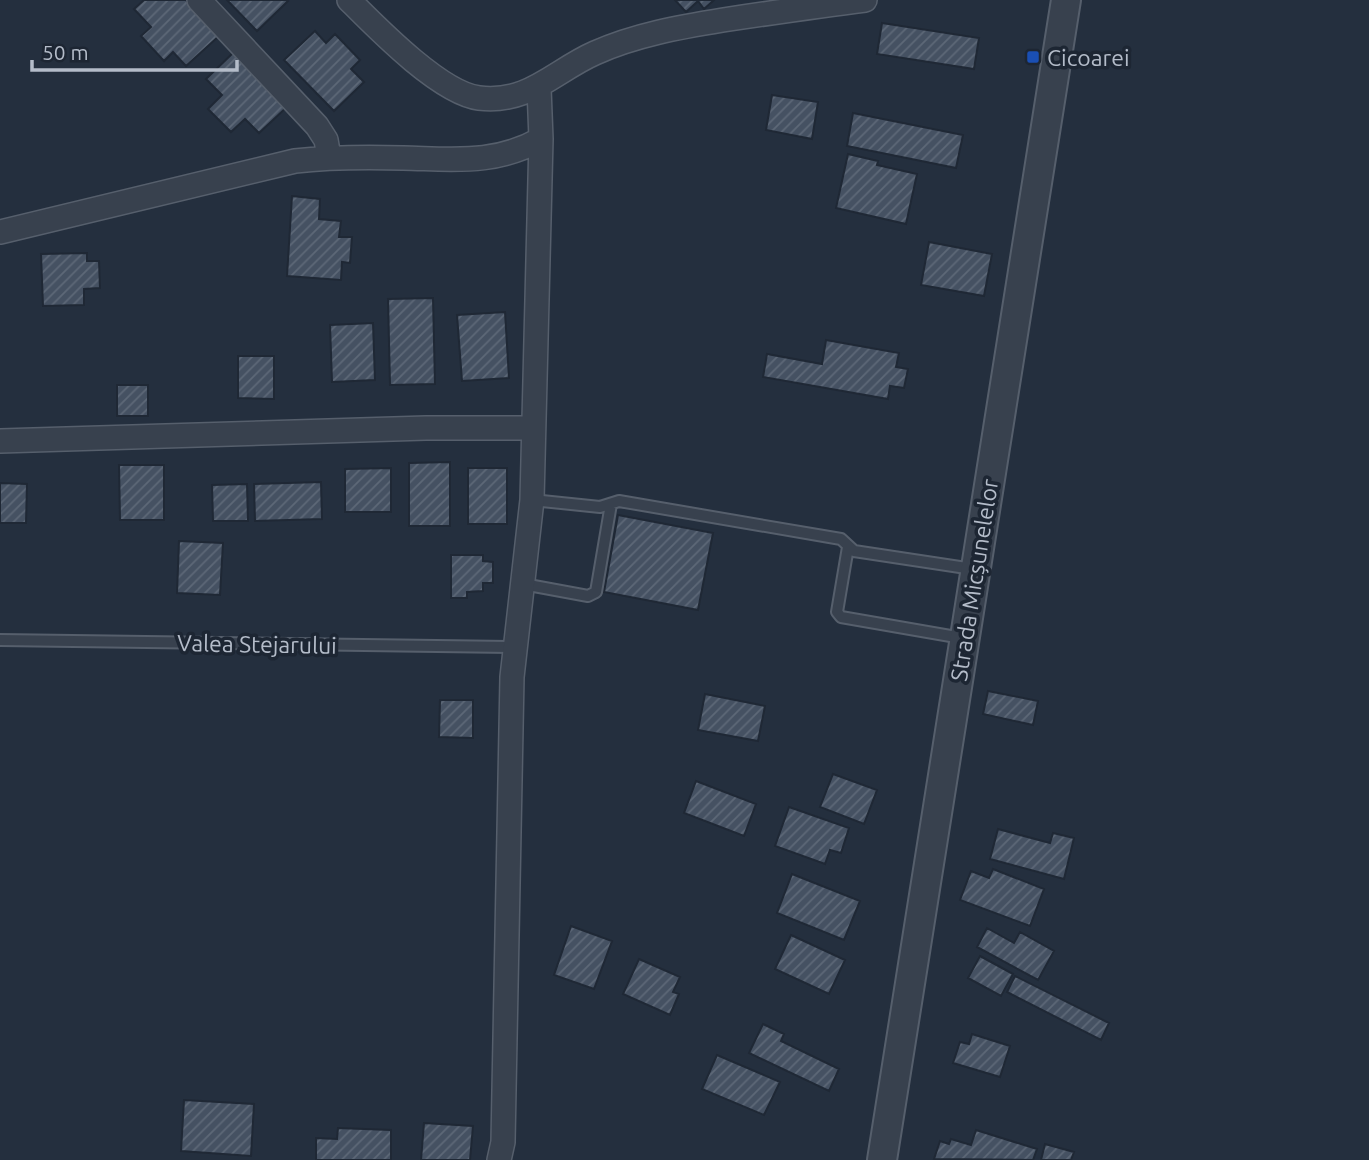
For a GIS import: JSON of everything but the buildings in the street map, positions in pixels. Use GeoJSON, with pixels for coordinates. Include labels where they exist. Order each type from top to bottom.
{"type":"FeatureCollection","features":[{"type":"Feature","properties":{"kind":"street"},"geometry":{"type":"LineString","coordinates":[[199,0],[317,126],[326,140],[329,157]]}},
{"type":"Feature","properties":{"kind":"street"},"geometry":{"type":"LineString","coordinates":[[349,0],[406,53],[456,90],[477,98],[494,99],[512,97],[539,88],[577,62],[624,41],[795,4],[865,0]]}},
{"type":"Feature","properties":{"kind":"street","name":"Strada Micșunelelor"},"geometry":{"type":"LineString","coordinates":[[882,1160],[1066,0]]}},
{"type":"Feature","properties":{"kind":"street"},"geometry":{"type":"LineString","coordinates":[[499,1160],[503,1142],[514,647],[532,500],[541,139],[539,88]]}},
{"type":"Feature","properties":{"kind":"street"},"geometry":{"type":"LineString","coordinates":[[0,232],[295,161],[329,157],[447,160],[493,158],[522,150],[541,139]]}},
{"type":"Feature","properties":{"kind":"street"},"geometry":{"type":"LineString","coordinates":[[0,442],[426,428],[533,428]]}},
{"type":"Feature","properties":{"kind":"lane"},"geometry":{"type":"LineString","coordinates":[[532,500],[600,508],[619,502],[841,539],[854,551],[976,569]]}},
{"type":"Feature","properties":{"kind":"lane"},"geometry":{"type":"LineString","coordinates":[[523,584],[593,595],[596,592],[611,505]]}},
{"type":"Feature","properties":{"kind":"lane"},"geometry":{"type":"LineString","coordinates":[[848,547],[837,612],[841,617],[965,639]]}},
{"type":"Feature","properties":{"kind":"lane","name":"Valea Stejarului"},"geometry":{"type":"LineString","coordinates":[[0,640],[514,647]]}},
{"type":"Feature","properties":{"kind":"place","name":"Cicoarei"},"geometry":{"type":"Point","coordinates":[1033,57]}}]}
